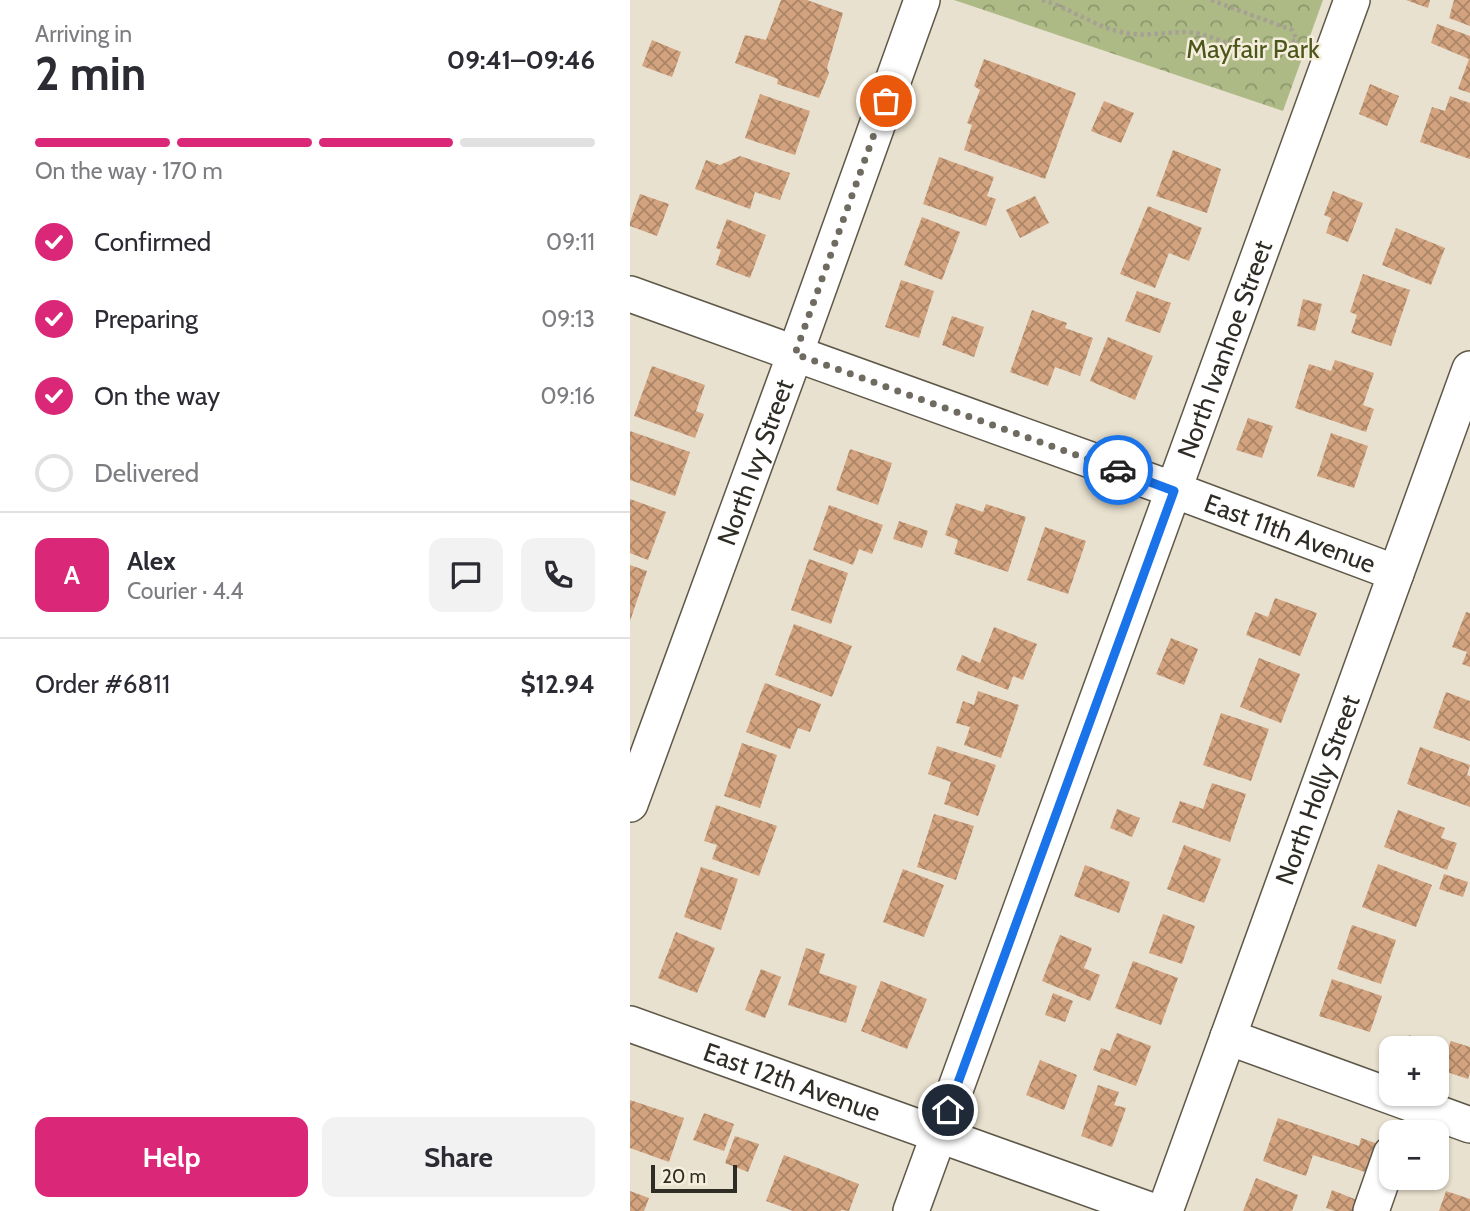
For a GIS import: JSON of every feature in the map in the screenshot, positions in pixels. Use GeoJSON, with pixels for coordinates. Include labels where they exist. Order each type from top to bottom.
{"type":"FeatureCollection","features":[{"type":"Feature","properties":{"kind":"street","name":"North Ivy Street"},"geometry":{"type":"LineString","coordinates":[[630,804],[922,0]]}},
{"type":"Feature","properties":{"kind":"street","name":"North Ivanhoe Street"},"geometry":{"type":"LineString","coordinates":[[911,1211],[1352,0]]}},
{"type":"Feature","properties":{"kind":"street","name":"East 11th Avenue"},"geometry":{"type":"LineString","coordinates":[[630,294],[1396,573]]}},
{"type":"Feature","properties":{"kind":"street","name":"North Holly Street"},"geometry":{"type":"LineString","coordinates":[[1165,1211],[1470,369]]}},
{"type":"Feature","properties":{"kind":"street","name":"East 12th Avenue"},"geometry":{"type":"LineString","coordinates":[[630,1024],[1152,1211]]}},
{"type":"Feature","properties":{"kind":"street"},"geometry":{"type":"LineString","coordinates":[[1228,1037],[1404,1118],[1470,1125]]}},
{"type":"Feature","properties":{"kind":"street"},"geometry":{"type":"LineString","coordinates":[[1371,1211],[1379,1188]]}},
{"type":"Feature","properties":{"kind":"path"},"geometry":{"type":"LineString","coordinates":[[1042,0],[1102,27],[1135,35],[1187,32],[1268,49],[1297,40]]}},
{"type":"Feature","properties":{"kind":"path"},"geometry":{"type":"LineString","coordinates":[[1211,0],[1292,30],[1303,50]]}},
{"type":"Feature","properties":{"kind":"green space","name":"Mayfair Park"},"geometry":{"type":"Polygon","coordinates":[[[954,0],[1323,0],[1283,111],[954,0]]]}},
{"type":"Feature","properties":{"kind":"building"},"geometry":{"type":"Polygon","coordinates":[[[781,0],[807,0],[843,13],[827,68],[829,73],[819,98],[777,84],[778,79],[735,63],[745,35],[766,40],[781,0]]]}},
{"type":"Feature","properties":{"kind":"building"},"geometry":{"type":"Polygon","coordinates":[[[1406,0],[1430,0],[1428,8],[1406,0]]]}},
{"type":"Feature","properties":{"kind":"building"},"geometry":{"type":"Polygon","coordinates":[[[1454,0],[1470,0],[1470,26],[1449,18],[1454,0]]]}},
{"type":"Feature","properties":{"kind":"building"},"geometry":{"type":"Polygon","coordinates":[[[1437,24],[1470,36],[1470,93],[1458,89],[1469,59],[1431,43],[1437,24]]]}},
{"type":"Feature","properties":{"kind":"building"},"geometry":{"type":"Polygon","coordinates":[[[652,40],[681,52],[672,77],[642,66],[652,40]]]}},
{"type":"Feature","properties":{"kind":"building"},"geometry":{"type":"Polygon","coordinates":[[[984,59],[1076,93],[1045,179],[964,150],[972,125],[967,123],[980,90],[974,86],[984,59]]]}},
{"type":"Feature","properties":{"kind":"building"},"geometry":{"type":"Polygon","coordinates":[[[1370,84],[1399,96],[1387,126],[1359,114],[1370,84]]]}},
{"type":"Feature","properties":{"kind":"building"},"geometry":{"type":"Polygon","coordinates":[[[760,94],[810,111],[795,155],[745,138],[760,94]]]}},
{"type":"Feature","properties":{"kind":"building"},"geometry":{"type":"Polygon","coordinates":[[[1450,96],[1470,103],[1470,159],[1420,142],[1432,107],[1445,111],[1450,96]]]}},
{"type":"Feature","properties":{"kind":"building"},"geometry":{"type":"Polygon","coordinates":[[[1104,101],[1134,113],[1121,143],[1091,131],[1104,101]]]}},
{"type":"Feature","properties":{"kind":"building"},"geometry":{"type":"Polygon","coordinates":[[[1173,150],[1221,169],[1207,213],[1156,196],[1173,150]]]}},
{"type":"Feature","properties":{"kind":"building"},"geometry":{"type":"Polygon","coordinates":[[[740,156],[790,173],[780,200],[755,192],[750,209],[695,189],[706,160],[720,165],[740,156]]]}},
{"type":"Feature","properties":{"kind":"building"},"geometry":{"type":"Polygon","coordinates":[[[939,157],[994,177],[987,196],[996,199],[986,226],[923,204],[939,157]]]}},
{"type":"Feature","properties":{"kind":"building"},"geometry":{"type":"Polygon","coordinates":[[[1333,191],[1363,203],[1348,242],[1326,233],[1331,218],[1324,215],[1333,191]]]}},
{"type":"Feature","properties":{"kind":"building"},"geometry":{"type":"Polygon","coordinates":[[[640,194],[669,204],[657,236],[630,226],[640,194]]]}},
{"type":"Feature","properties":{"kind":"building"},"geometry":{"type":"Polygon","coordinates":[[[1035,196],[1049,223],[1020,238],[1006,210],[1035,196]]]}},
{"type":"Feature","properties":{"kind":"building"},"geometry":{"type":"Polygon","coordinates":[[[1148,206],[1202,228],[1189,261],[1169,253],[1155,288],[1120,274],[1148,206]]]}},
{"type":"Feature","properties":{"kind":"building"},"geometry":{"type":"Polygon","coordinates":[[[922,217],[960,232],[942,280],[904,265],[922,217]]]}},
{"type":"Feature","properties":{"kind":"building"},"geometry":{"type":"Polygon","coordinates":[[[727,219],[766,235],[750,278],[716,265],[721,250],[716,248],[727,219]]]}},
{"type":"Feature","properties":{"kind":"building"},"geometry":{"type":"Polygon","coordinates":[[[1396,228],[1445,248],[1431,285],[1382,265],[1396,228]]]}},
{"type":"Feature","properties":{"kind":"building"},"geometry":{"type":"Polygon","coordinates":[[[1363,274],[1410,290],[1391,346],[1351,333],[1357,315],[1350,312],[1363,274]]]}},
{"type":"Feature","properties":{"kind":"building"},"geometry":{"type":"Polygon","coordinates":[[[901,280],[934,291],[919,338],[885,327],[901,280]]]}},
{"type":"Feature","properties":{"kind":"building"},"geometry":{"type":"Polygon","coordinates":[[[1137,291],[1171,303],[1160,333],[1125,321],[1137,291]]]}},
{"type":"Feature","properties":{"kind":"building"},"geometry":{"type":"Polygon","coordinates":[[[1303,299],[1322,304],[1315,331],[1297,326],[1303,299]]]}},
{"type":"Feature","properties":{"kind":"building"},"geometry":{"type":"Polygon","coordinates":[[[1032,310],[1067,323],[1065,328],[1093,338],[1080,376],[1055,367],[1048,386],[1010,372],[1032,310]]]}},
{"type":"Feature","properties":{"kind":"building"},"geometry":{"type":"Polygon","coordinates":[[[952,316],[984,327],[974,357],[942,345],[952,316]]]}},
{"type":"Feature","properties":{"kind":"building"},"geometry":{"type":"Polygon","coordinates":[[[1108,337],[1153,356],[1135,400],[1090,381],[1108,337]]]}},
{"type":"Feature","properties":{"kind":"building"},"geometry":{"type":"Polygon","coordinates":[[[1335,360],[1374,373],[1363,405],[1374,409],[1366,432],[1295,408],[1309,364],[1331,371],[1335,360]]]}},
{"type":"Feature","properties":{"kind":"building"},"geometry":{"type":"Polygon","coordinates":[[[652,366],[705,385],[696,411],[704,414],[695,438],[634,416],[652,366]]]}},
{"type":"Feature","properties":{"kind":"building"},"geometry":{"type":"Polygon","coordinates":[[[1248,418],[1273,426],[1262,458],[1236,450],[1248,418]]]}},
{"type":"Feature","properties":{"kind":"building"},"geometry":{"type":"Polygon","coordinates":[[[630,431],[690,452],[675,496],[630,480],[630,431]]]}},
{"type":"Feature","properties":{"kind":"building"},"geometry":{"type":"Polygon","coordinates":[[[1331,433],[1368,446],[1354,488],[1317,476],[1331,433]]]}},
{"type":"Feature","properties":{"kind":"building"},"geometry":{"type":"Polygon","coordinates":[[[850,449],[892,463],[878,505],[836,490],[850,449]]]}},
{"type":"Feature","properties":{"kind":"building"},"geometry":{"type":"Polygon","coordinates":[[[630,499],[666,512],[648,560],[630,553],[630,499]]]}},
{"type":"Feature","properties":{"kind":"building"},"geometry":{"type":"Polygon","coordinates":[[[956,503],[983,512],[986,504],[1026,517],[1008,572],[954,554],[958,540],[945,535],[956,503]]]}},
{"type":"Feature","properties":{"kind":"building"},"geometry":{"type":"Polygon","coordinates":[[[829,505],[883,525],[872,554],[859,549],[853,565],[813,550],[829,505]]]}},
{"type":"Feature","properties":{"kind":"building"},"geometry":{"type":"Polygon","coordinates":[[[899,521],[928,531],[922,548],[893,539],[899,521]]]}},
{"type":"Feature","properties":{"kind":"building"},"geometry":{"type":"Polygon","coordinates":[[[1045,527],[1086,541],[1068,594],[1027,580],[1045,527]]]}},
{"type":"Feature","properties":{"kind":"building"},"geometry":{"type":"Polygon","coordinates":[[[809,559],[848,573],[831,624],[791,610],[809,559]]]}},
{"type":"Feature","properties":{"kind":"building"},"geometry":{"type":"Polygon","coordinates":[[[630,565],[647,571],[630,621],[630,565]]]}},
{"type":"Feature","properties":{"kind":"building"},"geometry":{"type":"Polygon","coordinates":[[[1275,598],[1317,613],[1300,656],[1246,635],[1255,612],[1268,617],[1275,598]]]}},
{"type":"Feature","properties":{"kind":"building"},"geometry":{"type":"Polygon","coordinates":[[[1466,612],[1470,613],[1470,667],[1462,664],[1467,652],[1452,647],[1466,612]]]}},
{"type":"Feature","properties":{"kind":"building"},"geometry":{"type":"Polygon","coordinates":[[[794,624],[852,646],[832,697],[775,675],[794,624]]]}},
{"type":"Feature","properties":{"kind":"building"},"geometry":{"type":"Polygon","coordinates":[[[994,627],[1037,644],[1023,680],[1013,676],[1008,690],[956,670],[962,655],[980,663],[994,627]]]}},
{"type":"Feature","properties":{"kind":"building"},"geometry":{"type":"Polygon","coordinates":[[[1171,638],[1198,649],[1184,685],[1156,674],[1171,638]]]}},
{"type":"Feature","properties":{"kind":"building"},"geometry":{"type":"Polygon","coordinates":[[[1259,658],[1300,674],[1281,723],[1240,707],[1259,658]]]}},
{"type":"Feature","properties":{"kind":"building"},"geometry":{"type":"Polygon","coordinates":[[[765,683],[821,704],[810,732],[798,728],[790,749],[746,732],[765,683]]]}},
{"type":"Feature","properties":{"kind":"building"},"geometry":{"type":"Polygon","coordinates":[[[978,691],[1019,705],[1001,758],[964,745],[970,727],[956,723],[963,701],[974,705],[978,691]]]}},
{"type":"Feature","properties":{"kind":"building"},"geometry":{"type":"Polygon","coordinates":[[[1446,692],[1470,701],[1470,741],[1433,728],[1446,692]]]}},
{"type":"Feature","properties":{"kind":"building"},"geometry":{"type":"Polygon","coordinates":[[[1221,713],[1269,729],[1251,781],[1203,765],[1221,713]]]}},
{"type":"Feature","properties":{"kind":"building"},"geometry":{"type":"Polygon","coordinates":[[[742,743],[777,755],[760,808],[724,796],[742,743]]]}},
{"type":"Feature","properties":{"kind":"building"},"geometry":{"type":"Polygon","coordinates":[[[937,746],[996,765],[978,816],[944,804],[951,782],[928,774],[937,746]]]}},
{"type":"Feature","properties":{"kind":"building"},"geometry":{"type":"Polygon","coordinates":[[[1420,747],[1470,765],[1467,775],[1470,776],[1470,807],[1407,784],[1420,747]]]}},
{"type":"Feature","properties":{"kind":"building"},"geometry":{"type":"Polygon","coordinates":[[[1212,783],[1246,794],[1230,842],[1172,822],[1180,801],[1203,809],[1212,783]]]}},
{"type":"Feature","properties":{"kind":"building"},"geometry":{"type":"Polygon","coordinates":[[[716,805],[777,826],[759,876],[712,859],[717,845],[704,841],[716,805]]]}},
{"type":"Feature","properties":{"kind":"building"},"geometry":{"type":"Polygon","coordinates":[[[1117,809],[1140,818],[1132,837],[1110,828],[1117,809]]]}},
{"type":"Feature","properties":{"kind":"building"},"geometry":{"type":"Polygon","coordinates":[[[1398,810],[1445,828],[1441,838],[1457,843],[1447,870],[1384,847],[1398,810]]]}},
{"type":"Feature","properties":{"kind":"building"},"geometry":{"type":"Polygon","coordinates":[[[934,814],[974,826],[956,880],[917,867],[934,814]]]}},
{"type":"Feature","properties":{"kind":"building"},"geometry":{"type":"Polygon","coordinates":[[[1184,845],[1221,859],[1204,903],[1167,889],[1184,845]]]}},
{"type":"Feature","properties":{"kind":"building"},"geometry":{"type":"Polygon","coordinates":[[[1378,864],[1432,885],[1416,927],[1362,907],[1378,864]]]}},
{"type":"Feature","properties":{"kind":"building"},"geometry":{"type":"Polygon","coordinates":[[[1085,865],[1130,882],[1119,913],[1074,896],[1085,865]]]}},
{"type":"Feature","properties":{"kind":"building"},"geometry":{"type":"Polygon","coordinates":[[[701,867],[738,879],[721,930],[684,917],[701,867]]]}},
{"type":"Feature","properties":{"kind":"building"},"geometry":{"type":"Polygon","coordinates":[[[903,869],[944,885],[924,937],[883,922],[903,869]]]}},
{"type":"Feature","properties":{"kind":"building"},"geometry":{"type":"Polygon","coordinates":[[[1444,874],[1468,882],[1463,897],[1439,889],[1444,874]]]}},
{"type":"Feature","properties":{"kind":"building"},"geometry":{"type":"Polygon","coordinates":[[[1163,914],[1195,926],[1182,964],[1149,953],[1163,914]]]}},
{"type":"Feature","properties":{"kind":"building"},"geometry":{"type":"Polygon","coordinates":[[[1352,925],[1396,940],[1381,984],[1337,969],[1352,925]]]}},
{"type":"Feature","properties":{"kind":"building"},"geometry":{"type":"Polygon","coordinates":[[[676,932],[715,948],[697,993],[658,978],[676,932]]]}},
{"type":"Feature","properties":{"kind":"building"},"geometry":{"type":"Polygon","coordinates":[[[1060,935],[1092,948],[1084,968],[1100,975],[1090,1001],[1042,981],[1060,935]]]}},
{"type":"Feature","properties":{"kind":"building"},"geometry":{"type":"Polygon","coordinates":[[[806,948],[825,954],[819,973],[857,986],[846,1023],[788,1005],[806,948]]]}},
{"type":"Feature","properties":{"kind":"building"},"geometry":{"type":"Polygon","coordinates":[[[1133,961],[1178,978],[1161,1025],[1115,1008],[1133,961]]]}},
{"type":"Feature","properties":{"kind":"building"},"geometry":{"type":"Polygon","coordinates":[[[761,969],[781,977],[765,1018],[745,1010],[761,969]]]}},
{"type":"Feature","properties":{"kind":"building"},"geometry":{"type":"Polygon","coordinates":[[[1332,979],[1382,996],[1370,1032],[1319,1016],[1332,979]]]}},
{"type":"Feature","properties":{"kind":"building"},"geometry":{"type":"Polygon","coordinates":[[[881,981],[927,999],[907,1049],[861,1031],[881,981]]]}},
{"type":"Feature","properties":{"kind":"building"},"geometry":{"type":"Polygon","coordinates":[[[1053,993],[1073,1001],[1065,1022],[1045,1015],[1053,993]]]}},
{"type":"Feature","properties":{"kind":"building"},"geometry":{"type":"Polygon","coordinates":[[[1117,1033],[1151,1046],[1136,1086],[1093,1070],[1101,1048],[1110,1051],[1117,1033]]]}},
{"type":"Feature","properties":{"kind":"building"},"geometry":{"type":"Polygon","coordinates":[[[1451,1041],[1470,1047],[1468,1079],[1449,1073],[1451,1041]]]}},
{"type":"Feature","properties":{"kind":"building"},"geometry":{"type":"Polygon","coordinates":[[[1040,1060],[1077,1075],[1064,1110],[1026,1095],[1040,1060]]]}},
{"type":"Feature","properties":{"kind":"building"},"geometry":{"type":"Polygon","coordinates":[[[1098,1085],[1119,1092],[1114,1105],[1126,1108],[1112,1147],[1081,1136],[1098,1085]]]}},
{"type":"Feature","properties":{"kind":"building"},"geometry":{"type":"Polygon","coordinates":[[[630,1100],[684,1118],[669,1162],[630,1148],[630,1100]]]}},
{"type":"Feature","properties":{"kind":"building"},"geometry":{"type":"Polygon","coordinates":[[[704,1113],[734,1124],[724,1151],[693,1140],[704,1113]]]}},
{"type":"Feature","properties":{"kind":"building"},"geometry":{"type":"Polygon","coordinates":[[[1278,1118],[1359,1146],[1361,1138],[1379,1144],[1377,1176],[1313,1155],[1306,1176],[1263,1161],[1278,1118]]]}},
{"type":"Feature","properties":{"kind":"building"},"geometry":{"type":"Polygon","coordinates":[[[735,1136],[759,1144],[748,1172],[725,1163],[735,1136]]]}},
{"type":"Feature","properties":{"kind":"building"},"geometry":{"type":"Polygon","coordinates":[[[784,1155],[859,1184],[849,1211],[793,1211],[766,1201],[784,1155]]]}},
{"type":"Feature","properties":{"kind":"building"},"geometry":{"type":"Polygon","coordinates":[[[1256,1178],[1298,1195],[1292,1211],[1243,1211],[1256,1178]]]}},
{"type":"Feature","properties":{"kind":"building"},"geometry":{"type":"Polygon","coordinates":[[[1332,1190],[1357,1200],[1353,1211],[1326,1208],[1332,1190]]]}},
{"type":"Feature","properties":{"kind":"building"},"geometry":{"type":"Polygon","coordinates":[[[630,1191],[649,1198],[644,1211],[630,1211],[630,1191]]]}},
{"type":"Feature","properties":{"kind":"building"},"geometry":{"type":"Polygon","coordinates":[[[1446,1191],[1470,1199],[1470,1211],[1439,1211],[1446,1191]]]}},
{"type":"Feature","properties":{"kind":"way so far"},"geometry":{"type":"LineString","coordinates":[[886,101],[795,354],[1118,470]]}},
{"type":"Feature","properties":{"kind":"route"},"geometry":{"type":"LineString","coordinates":[[948,1110],[1174,491],[1118,470]]}}]}
